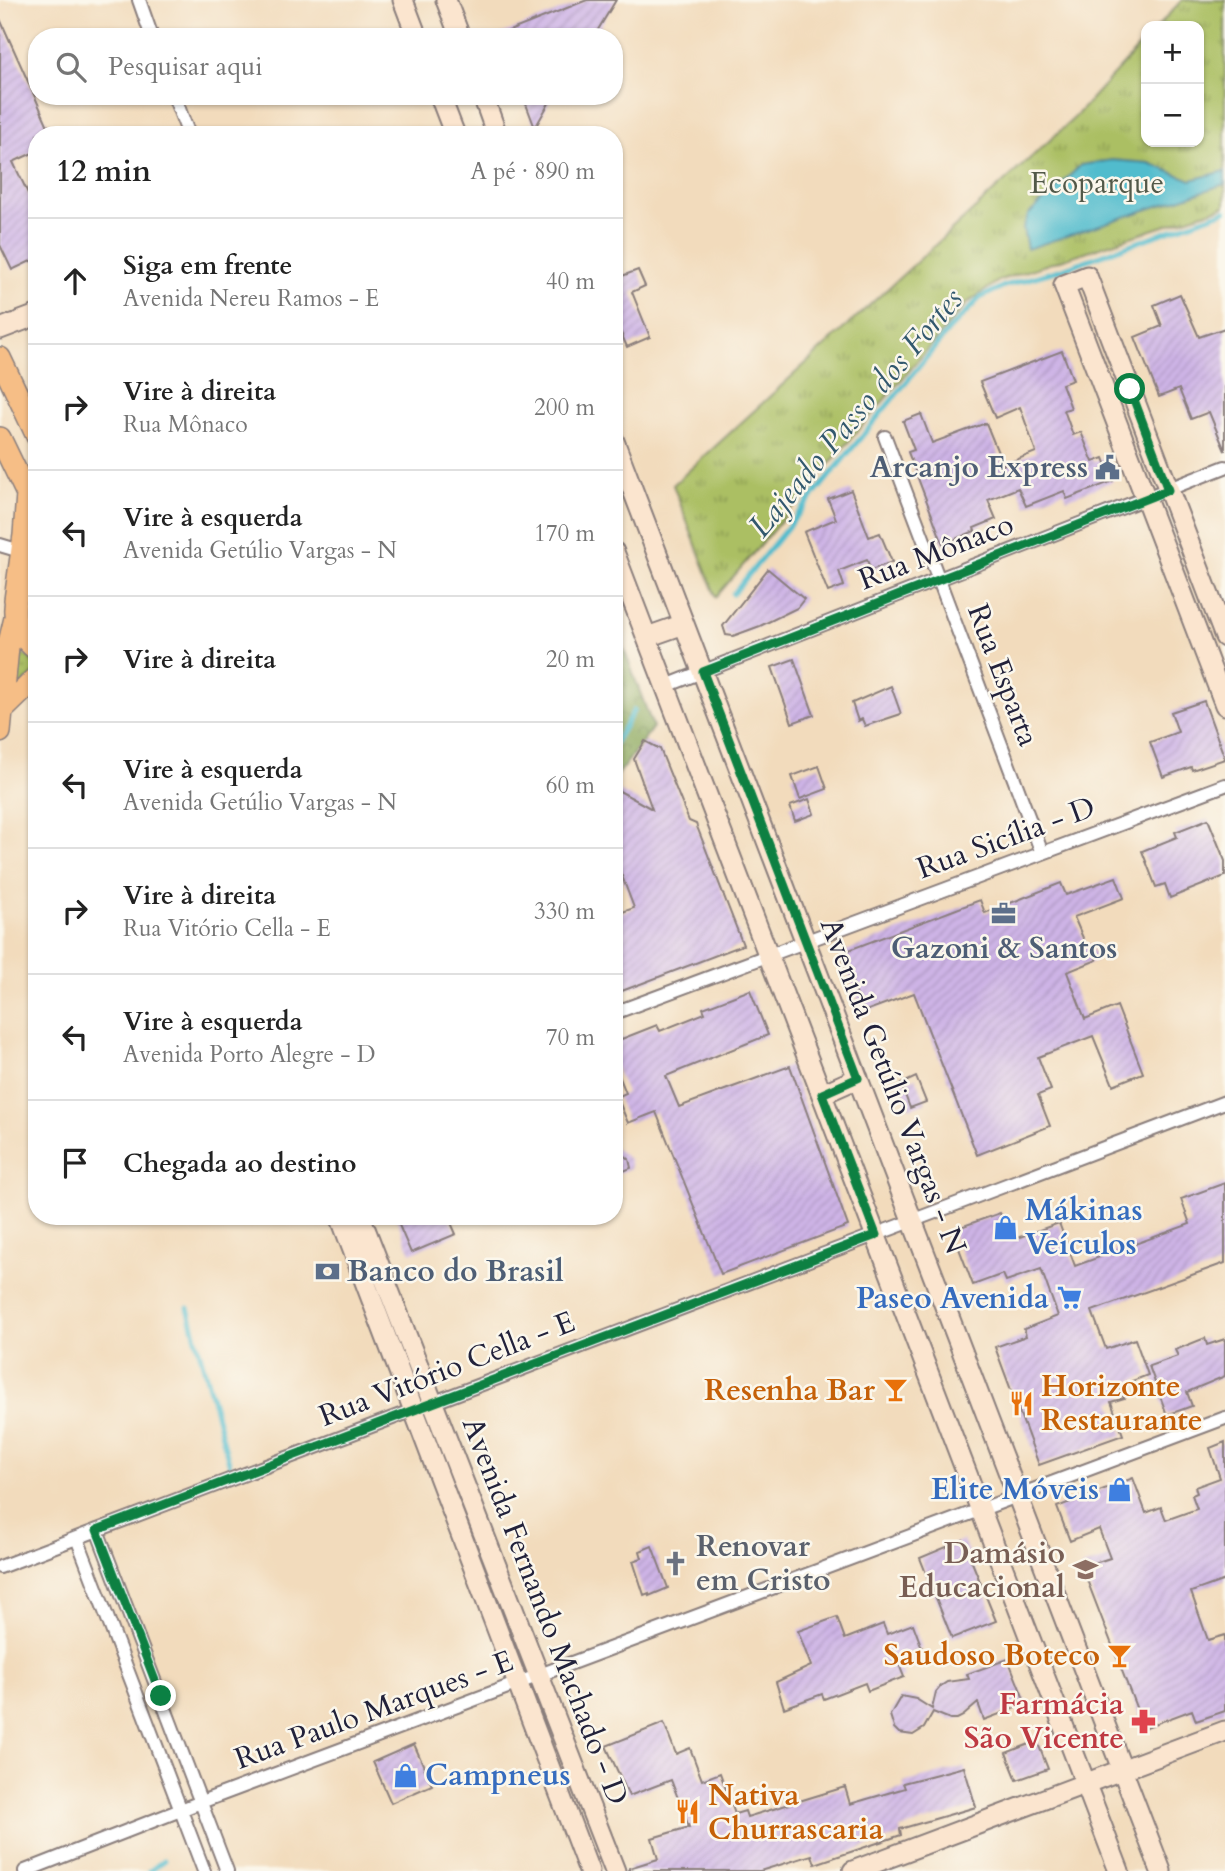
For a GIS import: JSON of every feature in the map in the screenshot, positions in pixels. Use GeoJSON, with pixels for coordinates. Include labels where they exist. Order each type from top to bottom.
{"type":"FeatureCollection","features":[{"type":"Feature","properties":{"kind":"main road"},"geometry":{"type":"LineString","coordinates":[[0,358],[28,417]]}},
{"type":"Feature","properties":{"kind":"main road"},"geometry":{"type":"LineString","coordinates":[[0,438],[27,494],[28,524]]}},
{"type":"Feature","properties":{"kind":"main road"},"geometry":{"type":"LineString","coordinates":[[1,722],[11,604],[28,556]]}},
{"type":"Feature","properties":{"kind":"main road"},"geometry":{"type":"LineString","coordinates":[[28,577],[11,604],[20,632],[28,640]]}},
{"type":"Feature","properties":{"kind":"main road"},"geometry":{"type":"LineString","coordinates":[[1,722],[28,688]]}},
{"type":"Feature","properties":{"kind":"street"},"geometry":{"type":"LineString","coordinates":[[139,0],[149,28]]}},
{"type":"Feature","properties":{"kind":"street"},"geometry":{"type":"LineString","coordinates":[[403,0],[414,28]]}},
{"type":"Feature","properties":{"kind":"street"},"geometry":{"type":"LineString","coordinates":[[446,0],[457,28]]}},
{"type":"Feature","properties":{"kind":"street"},"geometry":{"type":"LineString","coordinates":[[177,105],[186,126]]}},
{"type":"Feature","properties":{"kind":"street"},"geometry":{"type":"LineString","coordinates":[[443,105],[452,126]]}},
{"type":"Feature","properties":{"kind":"street"},"geometry":{"type":"LineString","coordinates":[[485,105],[494,126]]}},
{"type":"Feature","properties":{"kind":"street"},"geometry":{"type":"LineString","coordinates":[[1225,637],[1087,276],[1064,285],[1225,705]]}},
{"type":"Feature","properties":{"kind":"street"},"geometry":{"type":"LineString","coordinates":[[0,329],[28,318]]}},
{"type":"Feature","properties":{"kind":"street"},"geometry":{"type":"LineString","coordinates":[[1107,398],[1130,389]]}},
{"type":"Feature","properties":{"kind":"street","name":"Rua Esparta"},"geometry":{"type":"LineString","coordinates":[[885,437],[1042,853]]}},
{"type":"Feature","properties":{"kind":"street","name":"Avenida Getúlio Vargas - N"},"geometry":{"type":"LineString","coordinates":[[623,464],[1161,1871]]}},
{"type":"Feature","properties":{"kind":"street","name":"Rua Mônaco"},"geometry":{"type":"LineString","coordinates":[[666,686],[1225,467]]}},
{"type":"Feature","properties":{"kind":"street"},"geometry":{"type":"LineString","coordinates":[[0,545],[28,553]]}},
{"type":"Feature","properties":{"kind":"street"},"geometry":{"type":"LineString","coordinates":[[623,575],[1119,1871]]}},
{"type":"Feature","properties":{"kind":"street"},"geometry":{"type":"LineString","coordinates":[[1192,618],[1214,610]]}},
{"type":"Feature","properties":{"kind":"street"},"geometry":{"type":"LineString","coordinates":[[647,638],[684,624]]}},
{"type":"Feature","properties":{"kind":"street","name":"Rua Sicília - D"},"geometry":{"type":"LineString","coordinates":[[623,1010],[1225,785]]}},
{"type":"Feature","properties":{"kind":"street"},"geometry":{"type":"LineString","coordinates":[[822,1094],[858,1078]]}},
{"type":"Feature","properties":{"kind":"street","name":"Rua Vitório Cella - E"},"geometry":{"type":"LineString","coordinates":[[0,1567],[1225,1102]]}},
{"type":"Feature","properties":{"kind":"street","name":"Avenida Fernando Machado - D"},"geometry":{"type":"LineString","coordinates":[[344,1225],[539,1676],[615,1871]]}},
{"type":"Feature","properties":{"kind":"street","name":"Avenida Fernando Machado - D"},"geometry":{"type":"LineString","coordinates":[[363,1225],[519,1684],[589,1871]]}},
{"type":"Feature","properties":{"kind":"street","name":"Rua Paulo Marques - E"},"geometry":{"type":"LineString","coordinates":[[25,1871],[201,1802],[1225,1418]]}},
{"type":"Feature","properties":{"kind":"street"},"geometry":{"type":"LineString","coordinates":[[97,1530],[228,1871]]}},
{"type":"Feature","properties":{"kind":"street"},"geometry":{"type":"LineString","coordinates":[[77,1538],[204,1871]]}},
{"type":"Feature","properties":{"kind":"street"},"geometry":{"type":"LineString","coordinates":[[116,1641],[136,1632]]}},
{"type":"Feature","properties":{"kind":"street"},"geometry":{"type":"LineString","coordinates":[[141,1704],[161,1696]]}},
{"type":"Feature","properties":{"kind":"street"},"geometry":{"type":"LineString","coordinates":[[853,1871],[1225,1731]]}},
{"type":"Feature","properties":{"kind":"green space","name":"Ecoparque"},"geometry":{"type":"Polygon","coordinates":[[[1182,0],[1225,0],[1225,206],[1000,280],[966,304],[716,597],[673,485],[1073,119],[1141,44],[1141,147],[1204,147],[1204,21],[1163,21],[1182,0]]]}},
{"type":"Feature","properties":{"kind":"green space"},"geometry":{"type":"Polygon","coordinates":[[[15,647],[28,657],[28,679],[9,697],[15,647]]]}},
{"type":"Feature","properties":{"kind":"green space"},"geometry":{"type":"Polygon","coordinates":[[[623,649],[624,649],[653,727],[623,768],[623,649]]]}},
{"type":"Feature","properties":{"kind":"water"},"geometry":{"type":"Polygon","coordinates":[[[1112,160],[1149,163],[1191,180],[1225,171],[1225,184],[1027,249],[1023,228],[1028,215],[1081,165],[1112,160]]]}},
{"type":"Feature","properties":{"kind":"building"},"geometry":{"type":"Polygon","coordinates":[[[587,0],[616,0],[599,28],[517,28],[587,0]]]}},
{"type":"Feature","properties":{"kind":"building"},"geometry":{"type":"Polygon","coordinates":[[[0,19],[28,81],[28,105],[39,105],[48,126],[28,126],[28,155],[13,162],[28,193],[28,262],[12,270],[0,245],[0,19]]]}},
{"type":"Feature","properties":{"kind":"building"},"geometry":{"type":"Polygon","coordinates":[[[526,105],[548,105],[536,126],[526,105]]]}},
{"type":"Feature","properties":{"kind":"building"},"geometry":{"type":"Polygon","coordinates":[[[638,270],[645,286],[632,292],[650,337],[627,347],[623,338],[623,276],[638,270]]]}},
{"type":"Feature","properties":{"kind":"building"},"geometry":{"type":"Polygon","coordinates":[[[1180,294],[1199,337],[1225,328],[1225,451],[1209,412],[1191,419],[1179,389],[1159,397],[1135,337],[1162,326],[1154,305],[1180,294]]]}},
{"type":"Feature","properties":{"kind":"building"},"geometry":{"type":"Polygon","coordinates":[[[1062,351],[1073,380],[1062,384],[1071,408],[1064,410],[1073,435],[1081,432],[1093,462],[1104,458],[1113,481],[1067,499],[1064,491],[1026,506],[1018,488],[988,500],[996,519],[943,544],[908,452],[914,450],[903,421],[921,414],[932,443],[986,423],[1003,465],[1036,452],[1020,407],[995,418],[980,382],[1062,351]]]}},
{"type":"Feature","properties":{"kind":"building"},"geometry":{"type":"Polygon","coordinates":[[[851,490],[869,537],[880,533],[892,562],[871,570],[867,560],[839,571],[844,586],[828,592],[804,532],[836,519],[828,499],[851,490]]]}},
{"type":"Feature","properties":{"kind":"building"},"geometry":{"type":"Polygon","coordinates":[[[768,569],[804,599],[797,608],[760,626],[733,636],[726,635],[723,626],[768,569]]]}},
{"type":"Feature","properties":{"kind":"building"},"geometry":{"type":"Polygon","coordinates":[[[794,659],[814,715],[792,723],[772,667],[794,659]]]}},
{"type":"Feature","properties":{"kind":"building"},"geometry":{"type":"Polygon","coordinates":[[[891,686],[901,714],[865,726],[862,719],[858,721],[852,703],[891,686]]]}},
{"type":"Feature","properties":{"kind":"building"},"geometry":{"type":"Polygon","coordinates":[[[1204,701],[1225,759],[1163,777],[1150,742],[1178,732],[1171,712],[1204,701]]]}},
{"type":"Feature","properties":{"kind":"building"},"geometry":{"type":"Polygon","coordinates":[[[645,741],[660,749],[689,821],[696,824],[743,945],[623,991],[623,912],[634,908],[623,879],[623,793],[652,809],[634,759],[645,741]]]}},
{"type":"Feature","properties":{"kind":"building"},"geometry":{"type":"Polygon","coordinates":[[[819,766],[827,789],[800,799],[792,776],[819,766]]]}},
{"type":"Feature","properties":{"kind":"building"},"geometry":{"type":"Polygon","coordinates":[[[809,799],[814,814],[795,821],[790,806],[809,799]]]}},
{"type":"Feature","properties":{"kind":"building"},"geometry":{"type":"Polygon","coordinates":[[[1208,819],[1225,861],[1225,876],[1170,898],[1165,884],[1156,887],[1142,851],[1177,837],[1175,832],[1208,819]]]}},
{"type":"Feature","properties":{"kind":"building"},"geometry":{"type":"Polygon","coordinates":[[[1116,877],[1124,898],[1074,917],[1086,945],[1090,944],[1097,960],[1067,972],[1085,1019],[1117,1006],[1143,1073],[1113,1085],[1093,1036],[1038,1057],[1051,1090],[1038,1095],[1050,1126],[977,1155],[914,993],[863,1012],[841,953],[980,900],[985,913],[1061,883],[1066,895],[1116,877]]]}},
{"type":"Feature","properties":{"kind":"building"},"geometry":{"type":"Polygon","coordinates":[[[750,990],[768,1035],[666,1076],[679,1107],[790,1066],[848,1226],[721,1274],[656,1112],[628,1123],[623,1111],[623,1094],[626,1093],[623,1086],[623,1038],[657,1025],[660,1031],[705,1013],[703,1008],[750,990]]]}},
{"type":"Feature","properties":{"kind":"building"},"geometry":{"type":"Polygon","coordinates":[[[916,1077],[926,1102],[910,1108],[901,1084],[916,1077]]]}},
{"type":"Feature","properties":{"kind":"building"},"geometry":{"type":"Polygon","coordinates":[[[623,1154],[629,1159],[631,1168],[623,1171],[623,1154]]]}},
{"type":"Feature","properties":{"kind":"building"},"geometry":{"type":"Polygon","coordinates":[[[1225,1183],[1225,1263],[1092,1311],[1106,1349],[1135,1339],[1148,1375],[1119,1386],[1124,1398],[1111,1402],[1123,1435],[1039,1465],[995,1347],[1026,1336],[1024,1329],[1058,1316],[1041,1269],[1006,1281],[1003,1274],[973,1285],[952,1230],[1000,1213],[1007,1230],[1013,1228],[1017,1238],[1059,1223],[1075,1266],[1190,1224],[1181,1199],[1225,1183]]]}},
{"type":"Feature","properties":{"kind":"building"},"geometry":{"type":"Polygon","coordinates":[[[399,1225],[452,1225],[456,1234],[411,1253],[399,1225]]]}},
{"type":"Feature","properties":{"kind":"building"},"geometry":{"type":"Polygon","coordinates":[[[1205,1338],[1207,1345],[1225,1339],[1225,1376],[1187,1392],[1192,1406],[1167,1415],[1149,1366],[1178,1356],[1175,1350],[1205,1338]]]}},
{"type":"Feature","properties":{"kind":"building"},"geometry":{"type":"Polygon","coordinates":[[[1225,1442],[1225,1580],[1191,1592],[1208,1640],[1225,1635],[1225,1711],[1196,1721],[1192,1710],[1144,1728],[1082,1567],[1110,1558],[1099,1529],[1070,1541],[1057,1507],[1133,1478],[1146,1513],[1161,1507],[1166,1520],[1197,1509],[1192,1495],[1197,1493],[1195,1487],[1220,1478],[1210,1448],[1225,1442]]]}},
{"type":"Feature","properties":{"kind":"building"},"geometry":{"type":"Polygon","coordinates":[[[963,1540],[996,1621],[952,1638],[920,1558],[963,1540]]]}},
{"type":"Feature","properties":{"kind":"building"},"geometry":{"type":"Polygon","coordinates":[[[652,1546],[668,1588],[649,1596],[649,1593],[644,1595],[633,1561],[642,1558],[640,1551],[652,1546]]]}},
{"type":"Feature","properties":{"kind":"building"},"geometry":{"type":"Polygon","coordinates":[[[837,1617],[845,1639],[883,1624],[887,1634],[913,1624],[922,1648],[896,1657],[904,1677],[868,1691],[865,1683],[824,1699],[822,1694],[784,1708],[776,1682],[811,1666],[798,1631],[837,1617]]]}},
{"type":"Feature","properties":{"kind":"building"},"geometry":{"type":"Polygon","coordinates":[[[1008,1659],[1026,1704],[984,1720],[978,1703],[957,1719],[933,1712],[924,1728],[913,1735],[899,1733],[894,1728],[890,1715],[901,1696],[916,1699],[932,1709],[936,1692],[947,1682],[969,1679],[967,1674],[1008,1659]]]}},
{"type":"Feature","properties":{"kind":"building"},"geometry":{"type":"Polygon","coordinates":[[[664,1723],[676,1754],[690,1748],[702,1780],[720,1773],[735,1814],[745,1811],[747,1817],[845,1787],[850,1804],[905,1788],[903,1783],[964,1767],[976,1807],[900,1829],[901,1835],[815,1864],[812,1855],[760,1871],[629,1871],[629,1868],[658,1859],[652,1838],[689,1827],[671,1780],[629,1796],[606,1746],[664,1723]]]}},
{"type":"Feature","properties":{"kind":"building"},"geometry":{"type":"Polygon","coordinates":[[[1037,1741],[1048,1769],[1017,1780],[1006,1753],[1037,1741]]]}},
{"type":"Feature","properties":{"kind":"building"},"geometry":{"type":"Polygon","coordinates":[[[414,1744],[432,1785],[391,1803],[373,1762],[414,1744]]]}},
{"type":"Feature","properties":{"kind":"waterway","name":"Lajeado Passo dos Fortes"},"geometry":{"type":"LineString","coordinates":[[733,594],[949,330],[980,298],[1004,286],[1062,269],[1225,211]]}},
{"type":"Feature","properties":{"kind":"waterway","name":"Lajeado Passo dos Fortes"},"geometry":{"type":"LineString","coordinates":[[623,729],[634,710]]}},
{"type":"Feature","properties":{"kind":"waterway","name":"Lajeado Passo dos Fortes"},"geometry":{"type":"LineString","coordinates":[[188,1308],[230,1466]]}},
{"type":"Feature","properties":{"kind":"waterway","name":"Lajeado Passo dos Fortes"},"geometry":{"type":"LineString","coordinates":[[150,1871],[164,1860]]}},
{"type":"Feature","properties":{"kind":"place","name":"Arcanjo Express"},"geometry":{"type":"Point","coordinates":[1108,467]}},
{"type":"Feature","properties":{"kind":"place","name":"Gazoni & Santos"},"geometry":{"type":"Point","coordinates":[1004,913]}},
{"type":"Feature","properties":{"kind":"place","name":"Mákinas Veículos"},"geometry":{"type":"Point","coordinates":[1005,1227]}},
{"type":"Feature","properties":{"kind":"place","name":"Banco do Brasil"},"geometry":{"type":"Point","coordinates":[327,1271]}},
{"type":"Feature","properties":{"kind":"place","name":"Paseo Avenida"},"geometry":{"type":"Point","coordinates":[1069,1298]}},
{"type":"Feature","properties":{"kind":"place","name":"Resenha Bar"},"geometry":{"type":"Point","coordinates":[895,1390]}},
{"type":"Feature","properties":{"kind":"place","name":"Horizonte Restaurante"},"geometry":{"type":"Point","coordinates":[1021,1403]}},
{"type":"Feature","properties":{"kind":"place","name":"Elite Móveis"},"geometry":{"type":"Point","coordinates":[1119,1489]}},
{"type":"Feature","properties":{"kind":"place","name":"Renovar em Cristo"},"geometry":{"type":"Point","coordinates":[676,1563]}},
{"type":"Feature","properties":{"kind":"place","name":"Damásio Educacional"},"geometry":{"type":"Point","coordinates":[1085,1570]}},
{"type":"Feature","properties":{"kind":"place","name":"Saudoso Boteco"},"geometry":{"type":"Point","coordinates":[1120,1655]}},
{"type":"Feature","properties":{"kind":"place","name":"Farmácia São Vicente"},"geometry":{"type":"Point","coordinates":[1144,1721]}},
{"type":"Feature","properties":{"kind":"place","name":"Campneus"},"geometry":{"type":"Point","coordinates":[405,1775]}},
{"type":"Feature","properties":{"kind":"place","name":"Nativa Churrascaria"},"geometry":{"type":"Point","coordinates":[688,1812]}},
{"type":"Feature","properties":{"kind":"route"},"geometry":{"type":"LineString","coordinates":[[161,1696],[97,1530],[876,1235],[822,1094],[858,1078],[703,672],[1168,490],[1130,389]]}}]}
